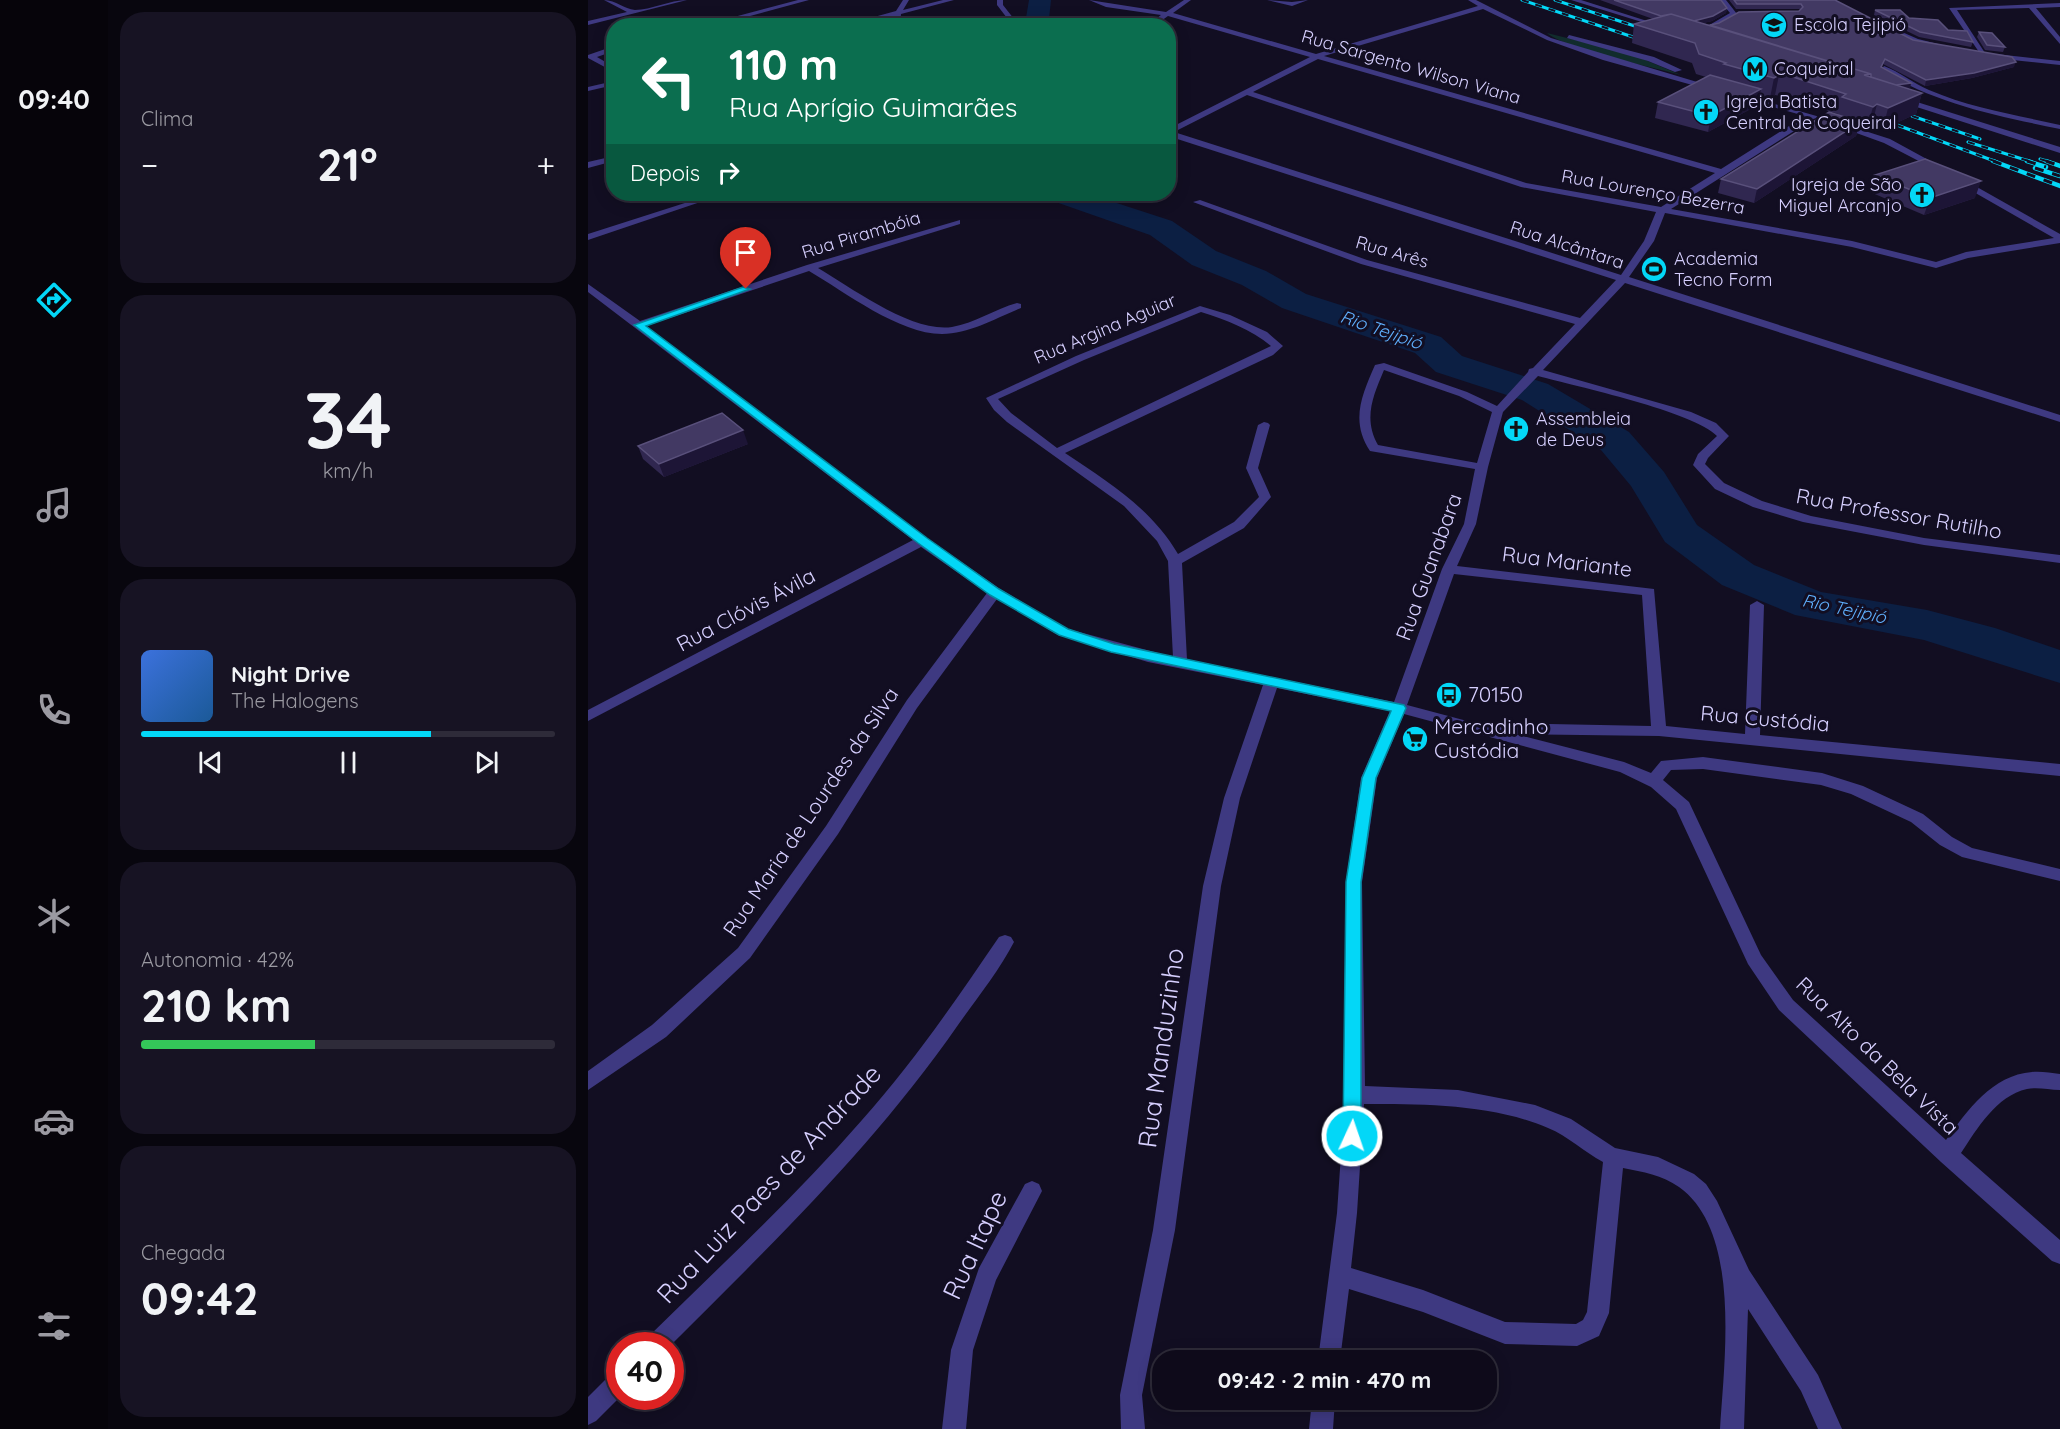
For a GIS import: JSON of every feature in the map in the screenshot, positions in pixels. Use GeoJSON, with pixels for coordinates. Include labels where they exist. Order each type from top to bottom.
{"type":"FeatureCollection","features":[{"type":"Feature","properties":{"kind":"street"},"geometry":{"type":"LineString","coordinates":[[607,0],[634,12]]}},
{"type":"Feature","properties":{"kind":"street"},"geometry":{"type":"LineString","coordinates":[[606,18],[684,0]]}},
{"type":"Feature","properties":{"kind":"street"},"geometry":{"type":"LineString","coordinates":[[735,18],[806,0]]}},
{"type":"Feature","properties":{"kind":"street"},"geometry":{"type":"LineString","coordinates":[[898,18],[906,0]]}},
{"type":"Feature","properties":{"kind":"street"},"geometry":{"type":"LineString","coordinates":[[877,18],[951,0]]}},
{"type":"Feature","properties":{"kind":"street"},"geometry":{"type":"LineString","coordinates":[[1000,0],[1000,5],[1010,18]]}},
{"type":"Feature","properties":{"kind":"street","name":"Rua Sargento Wilson Viana"},"geometry":{"type":"LineString","coordinates":[[1092,0],[1106,5],[1168,14],[1721,172]]}},
{"type":"Feature","properties":{"kind":"street"},"geometry":{"type":"LineString","coordinates":[[1162,18],[1188,0]]}},
{"type":"Feature","properties":{"kind":"street"},"geometry":{"type":"LineString","coordinates":[[1270,0],[1292,4],[1305,0]]}},
{"type":"Feature","properties":{"kind":"street"},"geometry":{"type":"LineString","coordinates":[[1471,0],[1572,48],[1811,116],[1887,141],[1946,172]]}},
{"type":"Feature","properties":{"kind":"street"},"geometry":{"type":"LineString","coordinates":[[1574,0],[1670,30]]}},
{"type":"Feature","properties":{"kind":"street"},"geometry":{"type":"LineString","coordinates":[[1722,0],[1733,14]]}},
{"type":"Feature","properties":{"kind":"street"},"geometry":{"type":"LineString","coordinates":[[1981,53],[1954,7],[2060,5]]}},
{"type":"Feature","properties":{"kind":"street"},"geometry":{"type":"LineString","coordinates":[[1176,129],[1318,56],[1485,6]]}},
{"type":"Feature","properties":{"kind":"street"},"geometry":{"type":"LineString","coordinates":[[2031,6],[2060,42]]}},
{"type":"Feature","properties":{"kind":"street"},"geometry":{"type":"LineString","coordinates":[[1695,31],[1715,25],[1733,14],[1743,13]]}},
{"type":"Feature","properties":{"kind":"street"},"geometry":{"type":"LineString","coordinates":[[588,22],[606,18]]}},
{"type":"Feature","properties":{"kind":"street"},"geometry":{"type":"LineString","coordinates":[[1880,23],[1916,41],[1943,46]]}},
{"type":"Feature","properties":{"kind":"street"},"geometry":{"type":"LineString","coordinates":[[1964,50],[2060,63]]}},
{"type":"Feature","properties":{"kind":"street"},"geometry":{"type":"LineString","coordinates":[[606,51],[591,57],[606,65]]}},
{"type":"Feature","properties":{"kind":"street"},"geometry":{"type":"LineString","coordinates":[[1884,68],[1919,90],[1983,110],[2060,127]]}},
{"type":"Feature","properties":{"kind":"street"},"geometry":{"type":"LineString","coordinates":[[588,89],[606,84]]}},
{"type":"Feature","properties":{"kind":"street","name":"Rua Lourenço Bezerra"},"geometry":{"type":"LineString","coordinates":[[1248,93],[1524,185],[1852,244],[1939,265],[1966,255],[2060,239]]}},
{"type":"Feature","properties":{"kind":"street"},"geometry":{"type":"LineString","coordinates":[[1890,95],[2060,150]]}},
{"type":"Feature","properties":{"kind":"street"},"geometry":{"type":"LineString","coordinates":[[1482,467],[1374,448],[1365,436],[1363,407],[1380,365],[1501,408],[1622,280],[1649,241],[1661,211],[1811,116]]}},
{"type":"Feature","properties":{"kind":"street","name":"Rua Alcântara"},"geometry":{"type":"LineString","coordinates":[[1176,136],[1622,280],[2060,418]]}},
{"type":"Feature","properties":{"kind":"street"},"geometry":{"type":"LineString","coordinates":[[588,165],[606,160]]}},
{"type":"Feature","properties":{"kind":"street"},"geometry":{"type":"LineString","coordinates":[[1956,178],[2060,239]]}},
{"type":"Feature","properties":{"kind":"street"},"geometry":{"type":"LineString","coordinates":[[588,237],[699,201]]}},
{"type":"Feature","properties":{"kind":"street","name":"Rua Arês"},"geometry":{"type":"LineString","coordinates":[[1197,202],[1364,262],[1581,322]]}},
{"type":"Feature","properties":{"kind":"street","name":"Rua Pirambóia"},"geometry":{"type":"LineString","coordinates":[[639,325],[810,267],[957,222]]}},
{"type":"Feature","properties":{"kind":"street"},"geometry":{"type":"LineString","coordinates":[[810,267],[904,319],[932,331],[953,329],[1017,306]]}},
{"type":"Feature","properties":{"kind":"street","name":"Rua Alto da Bela Vista"},"geometry":{"type":"LineString","coordinates":[[588,287],[922,541],[995,592],[1063,632],[1111,648],[1180,664],[1399,708],[1624,768],[1667,788],[1683,806],[1754,959],[1786,1005],[1948,1155],[2060,1254]]}},
{"type":"Feature","properties":{"kind":"street","name":"Rua Argina Aguiar"},"geometry":{"type":"LineString","coordinates":[[1055,453],[1269,353],[1278,346],[1263,334],[1226,317],[1200,309],[1080,358],[992,399],[1002,411],[1055,453],[1113,492],[1146,519],[1170,550],[1175,561],[1180,664]]}},
{"type":"Feature","properties":{"kind":"street","name":"Rua Professor Rutilho"},"geometry":{"type":"LineString","coordinates":[[1532,373],[1687,414],[1717,428],[1723,436],[1702,457],[1699,465],[1703,473],[1732,493],[1777,511],[1821,523],[1949,546],[2060,559]]}},
{"type":"Feature","properties":{"kind":"street","name":"Rua Guanabara"},"geometry":{"type":"LineString","coordinates":[[1330,1350],[1347,1214],[1354,1095],[1354,882],[1369,778],[1399,708],[1449,569],[1470,524],[1482,467],[1501,408]]}},
{"type":"Feature","properties":{"kind":"street"},"geometry":{"type":"LineString","coordinates":[[1175,561],[1239,525],[1265,497],[1252,468],[1264,425]]}},
{"type":"Feature","properties":{"kind":"street","name":"Rua Clóvis Ávila"},"geometry":{"type":"LineString","coordinates":[[588,716],[922,541]]}},
{"type":"Feature","properties":{"kind":"street"},"geometry":{"type":"LineString","coordinates":[[1949,546],[2060,553]]}},
{"type":"Feature","properties":{"kind":"street","name":"Rua Mariante"},"geometry":{"type":"LineString","coordinates":[[1449,569],[1649,592],[1659,731]]}},
{"type":"Feature","properties":{"kind":"street","name":"Rua Maria de Lourdes da Silva"},"geometry":{"type":"LineString","coordinates":[[588,1082],[659,1031],[744,953],[832,830],[912,704],[995,592]]}},
{"type":"Feature","properties":{"kind":"street"},"geometry":{"type":"LineString","coordinates":[[1752,739],[1757,605]]}},
{"type":"Feature","properties":{"kind":"street","name":"Rua Manduzinho"},"geometry":{"type":"LineString","coordinates":[[1133,1429],[1131,1395],[1164,1230],[1212,886],[1232,798],[1272,681]]}},
{"type":"Feature","properties":{"kind":"street","name":"Rua Custódia"},"geometry":{"type":"LineString","coordinates":[[1464,727],[1659,731],[2060,770]]}},
{"type":"Feature","properties":{"kind":"street"},"geometry":{"type":"LineString","coordinates":[[1654,780],[1667,765],[1703,763],[1822,778],[1857,790],[1917,818],[1946,841],[1968,853],[2060,875]]}},
{"type":"Feature","properties":{"kind":"street","name":"Rua Luiz Paes de Andrade"},"geometry":{"type":"LineString","coordinates":[[669,1332],[806,1195],[870,1126],[919,1065],[1005,942]]}},
{"type":"Feature","properties":{"kind":"street"},"geometry":{"type":"LineString","coordinates":[[1948,1155],[1974,1117],[1998,1093],[2027,1081],[2060,1082]]}},
{"type":"Feature","properties":{"kind":"street"},"geometry":{"type":"LineString","coordinates":[[1354,1095],[1398,1095],[1507,1107],[1558,1122],[1614,1157],[1648,1163],[1672,1172],[1693,1185],[1710,1210],[1730,1257],[1820,1400],[1830,1429]]}},
{"type":"Feature","properties":{"kind":"street"},"geometry":{"type":"LineString","coordinates":[[1339,1275],[1423,1301],[1505,1332],[1577,1335],[1591,1328],[1598,1313],[1614,1157]]}},
{"type":"Feature","properties":{"kind":"street","name":"Rua Itape"},"geometry":{"type":"LineString","coordinates":[[954,1429],[962,1350],[987,1276],[1032,1191]]}},
{"type":"Feature","properties":{"kind":"street"},"geometry":{"type":"LineString","coordinates":[[1730,1257],[1738,1316],[1732,1429]]}},
{"type":"Feature","properties":{"kind":"street"},"geometry":{"type":"LineString","coordinates":[[588,1413],[606,1395]]}},
{"type":"Feature","properties":{"kind":"street"},"geometry":{"type":"LineString","coordinates":[[1321,1429],[1323,1410]]}},
{"type":"Feature","properties":{"kind":"green space"},"geometry":{"type":"Polygon","coordinates":[[[1547,33],[1631,54],[1681,75],[1590,51],[1556,39],[1547,33]]]}},
{"type":"Feature","properties":{"kind":"building"},"geometry":{"type":"Polygon","coordinates":[[[1614,0],[1721,0],[1727,8],[1713,16],[1694,21],[1671,14],[1661,16],[1614,0]]]}},
{"type":"Feature","properties":{"kind":"building"},"geometry":{"type":"Polygon","coordinates":[[[1734,0],[1835,0],[1913,40],[2012,57],[2016,62],[1974,73],[1926,80],[1885,59],[1881,67],[1911,83],[1896,85],[1871,77],[1871,74],[1710,25],[1719,23],[1739,12],[1799,11],[1803,7],[1801,4],[1737,4],[1734,0]]]}},
{"type":"Feature","properties":{"kind":"building"},"geometry":{"type":"Polygon","coordinates":[[[1875,10],[1900,10],[1909,18],[1938,20],[1948,30],[1967,31],[1973,42],[1920,32],[1875,10]]]}},
{"type":"Feature","properties":{"kind":"building"},"geometry":{"type":"Polygon","coordinates":[[[1671,14],[1871,74],[1864,75],[1922,93],[1888,108],[1877,104],[1873,107],[1842,97],[1846,94],[1790,76],[1779,75],[1774,78],[1724,64],[1726,63],[1699,54],[1695,43],[1634,24],[1671,14]]]}},
{"type":"Feature","properties":{"kind":"building"},"geometry":{"type":"Polygon","coordinates":[[[1979,32],[1992,33],[2005,47],[1987,45],[1979,32]]]}},
{"type":"Feature","properties":{"kind":"building"},"geometry":{"type":"Polygon","coordinates":[[[1710,75],[1761,89],[1711,116],[1658,102],[1710,75]]]}},
{"type":"Feature","properties":{"kind":"building"},"geometry":{"type":"Polygon","coordinates":[[[1829,112],[1860,122],[1757,189],[1721,179],[1829,112]]]}},
{"type":"Feature","properties":{"kind":"building"},"geometry":{"type":"Polygon","coordinates":[[[1925,159],[1981,181],[1930,198],[1875,175],[1925,159]]]}},
{"type":"Feature","properties":{"kind":"building"},"geometry":{"type":"Polygon","coordinates":[[[722,413],[743,430],[659,464],[638,446],[722,413]]]}},
{"type":"Feature","properties":{"kind":"waterway","name":"Rio Tejipió"},"geometry":{"type":"LineString","coordinates":[[1037,18],[1040,0]]}},
{"type":"Feature","properties":{"kind":"waterway","name":"Rio Tejipió"},"geometry":{"type":"LineString","coordinates":[[1082,201],[1161,228],[1204,258],[1254,278],[1294,301],[1428,345],[1449,364],[1535,392],[1615,441],[1649,481],[1680,533],[1738,575],[1811,605],[1927,625],[1978,639],[2060,667]]}},
{"type":"Feature","properties":{"kind":"railway"},"geometry":{"type":"LineString","coordinates":[[1522,0],[1642,40]]}},
{"type":"Feature","properties":{"kind":"railway"},"geometry":{"type":"LineString","coordinates":[[1555,0],[1650,31]]}},
{"type":"Feature","properties":{"kind":"railway"},"geometry":{"type":"LineString","coordinates":[[1912,116],[1980,139]]}},
{"type":"Feature","properties":{"kind":"railway"},"geometry":{"type":"LineString","coordinates":[[1897,125],[1997,162]]}},
{"type":"Feature","properties":{"kind":"railway"},"geometry":{"type":"LineString","coordinates":[[1968,142],[2032,162]]}},
{"type":"Feature","properties":{"kind":"railway"},"geometry":{"type":"LineString","coordinates":[[2040,159],[2050,162]]}},
{"type":"Feature","properties":{"kind":"railway"},"geometry":{"type":"LineString","coordinates":[[1993,161],[2060,186]]}},
{"type":"Feature","properties":{"kind":"railway"},"geometry":{"type":"LineString","coordinates":[[2027,161],[2046,167]]}},
{"type":"Feature","properties":{"kind":"railway"},"geometry":{"type":"LineString","coordinates":[[2046,161],[2060,166]]}},
{"type":"Feature","properties":{"kind":"railway"},"geometry":{"type":"LineString","coordinates":[[2035,168],[2060,176]]}},
{"type":"Feature","properties":{"kind":"place","name":"Escola Tejipió"},"geometry":{"type":"Point","coordinates":[1774,25]}},
{"type":"Feature","properties":{"kind":"place","name":"Coqueiral"},"geometry":{"type":"Point","coordinates":[1755,69]}},
{"type":"Feature","properties":{"kind":"place","name":"Igreja Batista Central de Coqueiral"},"geometry":{"type":"Point","coordinates":[1706,112]}},
{"type":"Feature","properties":{"kind":"place","name":"Igreja de São Miguel Arcanjo"},"geometry":{"type":"Point","coordinates":[1922,195]}},
{"type":"Feature","properties":{"kind":"place","name":"Academia Tecno Form"},"geometry":{"type":"Point","coordinates":[1654,269]}},
{"type":"Feature","properties":{"kind":"place","name":"Assembleia de Deus"},"geometry":{"type":"Point","coordinates":[1516,429]}},
{"type":"Feature","properties":{"kind":"place","name":"70150"},"geometry":{"type":"Point","coordinates":[1449,695]}},
{"type":"Feature","properties":{"kind":"place","name":"Mercadinho Custódia"},"geometry":{"type":"Point","coordinates":[1415,739]}},
{"type":"Feature","properties":{"kind":"route"},"geometry":{"type":"LineString","coordinates":[[746,289],[639,325],[922,541],[995,592],[1063,632],[1111,648],[1399,708],[1369,778],[1354,882],[1352,1136]]}}]}
